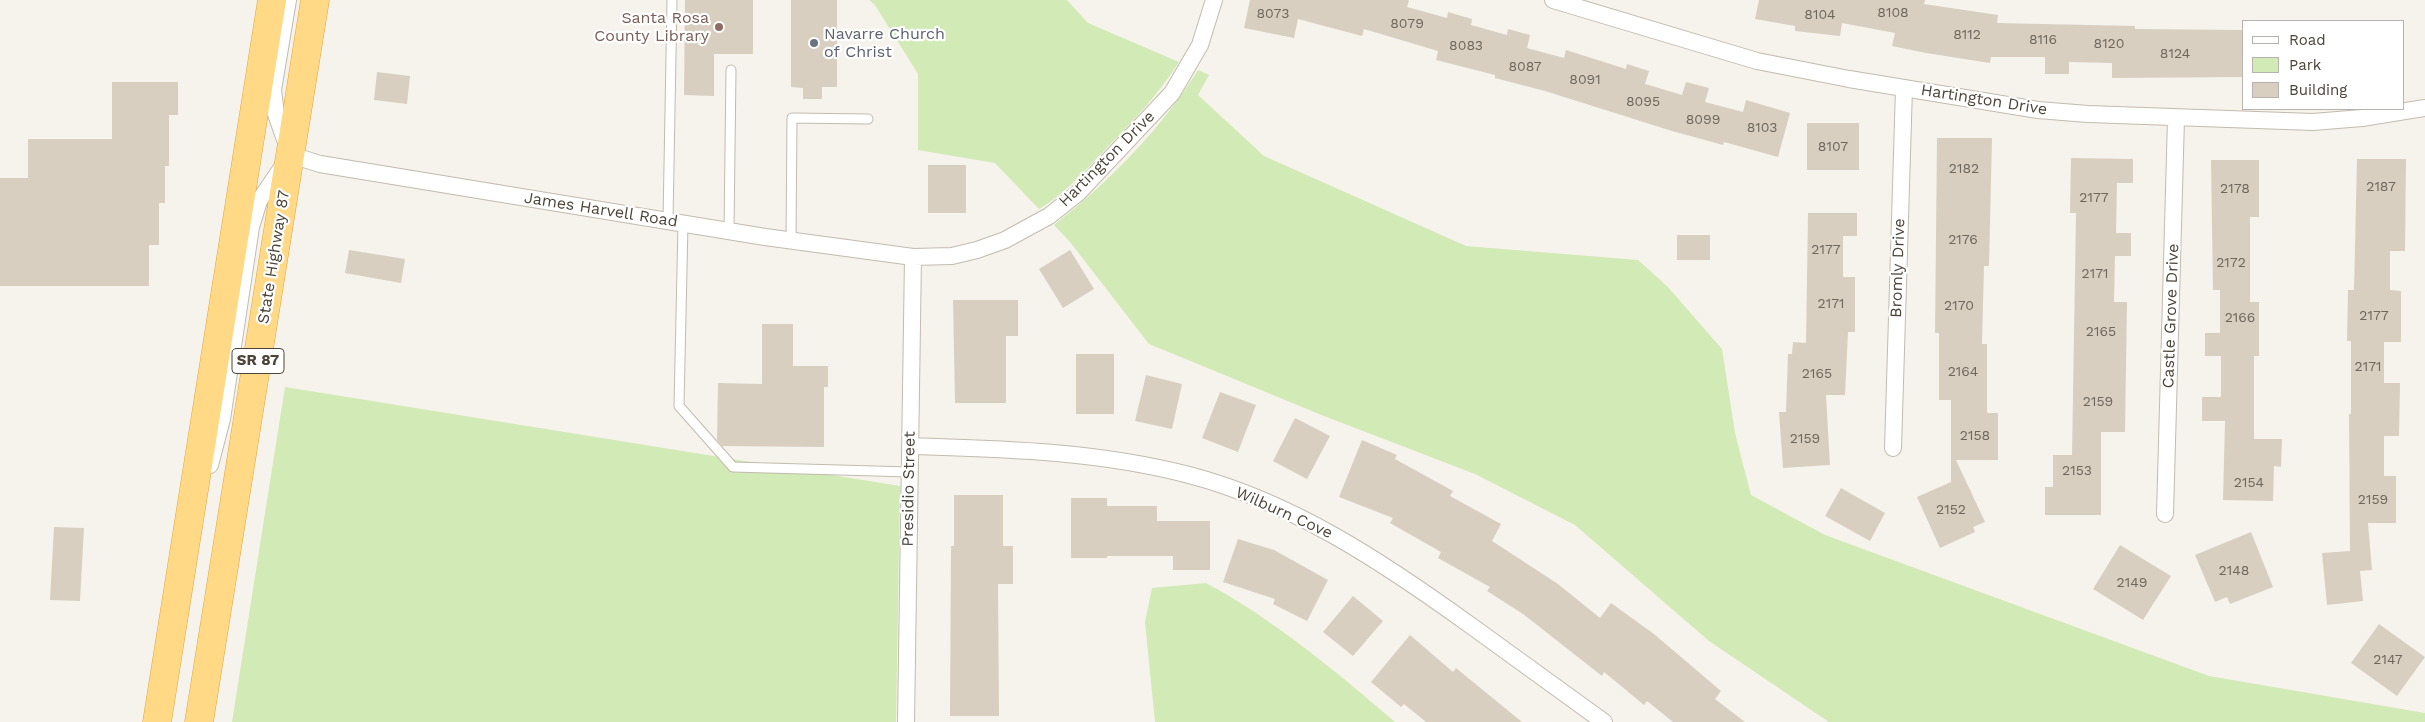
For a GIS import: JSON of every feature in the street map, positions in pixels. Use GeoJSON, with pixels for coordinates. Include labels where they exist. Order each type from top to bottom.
{"type":"FeatureCollection","features":[{"type":"Feature","properties":{"kind":"highway","name":"SR 87"},"geometry":{"type":"LineString","coordinates":[[157,722],[272,0]]}},
{"type":"Feature","properties":{"kind":"highway","name":"State Highway 87"},"geometry":{"type":"LineString","coordinates":[[199,722],[315,0]]}},
{"type":"Feature","properties":{"kind":"street"},"geometry":{"type":"LineString","coordinates":[[182,569],[222,419],[251,227],[259,201],[291,155],[276,114],[274,90],[288,0]]}},
{"type":"Feature","properties":{"kind":"street","name":"Hartington Drive"},"geometry":{"type":"LineString","coordinates":[[914,257],[952,256],[1005,240],[1049,216],[1078,193],[1172,93],[1200,45],[1214,0]]}},
{"type":"Feature","properties":{"kind":"street","name":"Hartington Drive"},"geometry":{"type":"LineString","coordinates":[[1553,0],[1757,61],[2038,110],[2176,118],[2313,122],[2362,118],[2425,108]]}},
{"type":"Feature","properties":{"kind":"street","name":"Bromly Drive"},"geometry":{"type":"LineString","coordinates":[[1893,448],[1904,88]]}},
{"type":"Feature","properties":{"kind":"street","name":"Castle Grove Drive"},"geometry":{"type":"LineString","coordinates":[[2165,514],[2176,118]]}},
{"type":"Feature","properties":{"kind":"street","name":"James Harvell Road"},"geometry":{"type":"LineString","coordinates":[[291,155],[320,164],[729,231],[914,257]]}},
{"type":"Feature","properties":{"kind":"street","name":"Presidio Street"},"geometry":{"type":"LineString","coordinates":[[906,722],[914,257]]}},
{"type":"Feature","properties":{"kind":"street","name":"Wilburn Cove"},"geometry":{"type":"LineString","coordinates":[[910,446],[1065,453],[1127,461],[1191,475],[1233,490],[1291,514],[1357,547],[1604,722]]}},
{"type":"Feature","properties":{"kind":"lane"},"geometry":{"type":"LineString","coordinates":[[672,0],[679,406],[733,467],[910,472]]}},
{"type":"Feature","properties":{"kind":"lane"},"geometry":{"type":"LineString","coordinates":[[729,231],[731,70]]}},
{"type":"Feature","properties":{"kind":"lane"},"geometry":{"type":"LineString","coordinates":[[791,240],[792,118],[868,119]]}},
{"type":"Feature","properties":{"kind":"green space"},"geometry":{"type":"Polygon","coordinates":[[[869,0],[1067,0],[1088,23],[1179,62],[1152,99],[1121,134],[1071,185],[1039,209],[995,163],[918,150],[918,74],[875,5],[869,0]]]}},
{"type":"Feature","properties":{"kind":"green space"},"geometry":{"type":"Polygon","coordinates":[[[1198,70],[1209,75],[1198,95],[1264,156],[1466,246],[1638,260],[1667,286],[1722,349],[1735,433],[1751,495],[1825,535],[2209,676],[2425,713],[2425,722],[1829,722],[1709,641],[1575,525],[1475,474],[1324,416],[1149,344],[1070,242],[1054,225],[1133,154],[1168,113],[1198,70]]]}},
{"type":"Feature","properties":{"kind":"green space"},"geometry":{"type":"Polygon","coordinates":[[[285,387],[900,486],[896,722],[232,722],[285,387]]]}},
{"type":"Feature","properties":{"kind":"green space"},"geometry":{"type":"Polygon","coordinates":[[[1206,583],[1280,629],[1395,722],[1155,722],[1145,622],[1152,588],[1206,583]]]}},
{"type":"Feature","properties":{"kind":"building","name":"Santa Rosa County Library"},"geometry":{"type":"Polygon","coordinates":[[[685,0],[753,0],[753,54],[714,54],[714,96],[684,95],[685,0]]]}},
{"type":"Feature","properties":{"kind":"building","name":"Navarre Church of Christ"},"geometry":{"type":"Polygon","coordinates":[[[791,0],[837,0],[837,87],[822,87],[822,99],[803,99],[803,88],[791,87],[791,0]]]}},
{"type":"Feature","properties":{"kind":"building"},"geometry":{"type":"Polygon","coordinates":[[[1250,0],[1409,0],[1407,7],[1447,18],[1448,12],[1472,19],[1471,25],[1507,35],[1508,29],[1530,35],[1527,48],[1564,58],[1566,50],[1626,69],[1627,64],[1649,71],[1645,84],[1682,95],[1686,82],[1709,88],[1705,102],[1743,112],[1746,100],[1790,113],[1778,157],[1724,142],[1723,145],[1672,131],[1545,91],[1495,78],[1495,75],[1436,60],[1438,51],[1364,29],[1362,36],[1298,19],[1294,38],[1244,28],[1250,0]]]}},
{"type":"Feature","properties":{"kind":"building"},"geometry":{"type":"Polygon","coordinates":[[[1759,0],[1925,0],[1924,4],[1998,15],[1997,23],[2135,26],[2135,29],[2242,30],[2242,77],[2112,78],[2112,63],[2069,62],[2069,74],[2045,74],[2045,57],[1991,57],[1990,63],[1892,46],[1895,33],[1842,23],[1840,36],[1795,31],[1795,26],[1755,19],[1759,0]]]}},
{"type":"Feature","properties":{"kind":"building"},"geometry":{"type":"Polygon","coordinates":[[[377,72],[410,76],[407,104],[374,100],[377,72]]]}},
{"type":"Feature","properties":{"kind":"building"},"geometry":{"type":"Polygon","coordinates":[[[112,82],[178,82],[178,115],[169,115],[169,166],[165,166],[165,203],[159,203],[159,245],[149,245],[149,286],[0,286],[0,178],[28,178],[28,139],[112,139],[112,82]]]}},
{"type":"Feature","properties":{"kind":"building"},"geometry":{"type":"Polygon","coordinates":[[[1807,123],[1859,123],[1859,170],[1807,170],[1807,123]]]}},
{"type":"Feature","properties":{"kind":"building"},"geometry":{"type":"Polygon","coordinates":[[[1937,138],[1992,138],[1989,266],[1984,266],[1982,344],[1987,344],[1987,413],[1998,413],[1998,460],[1956,460],[1985,522],[1973,527],[1975,532],[1940,548],[1917,497],[1951,482],[1951,400],[1939,400],[1939,333],[1935,333],[1937,138]]]}},
{"type":"Feature","properties":{"kind":"building"},"geometry":{"type":"Polygon","coordinates":[[[2071,158],[2133,159],[2133,183],[2117,183],[2116,233],[2131,233],[2131,256],[2115,256],[2114,302],[2127,302],[2125,432],[2101,432],[2101,515],[2045,515],[2045,487],[2053,487],[2053,455],[2072,455],[2076,213],[2070,213],[2071,158]]]}},
{"type":"Feature","properties":{"kind":"building"},"geometry":{"type":"Polygon","coordinates":[[[2357,159],[2406,159],[2405,251],[2390,251],[2390,290],[2401,291],[2401,342],[2384,342],[2384,383],[2400,383],[2399,436],[2384,436],[2384,476],[2396,476],[2396,523],[2368,523],[2372,570],[2360,571],[2363,601],[2327,605],[2322,553],[2350,551],[2349,414],[2351,414],[2351,341],[2347,341],[2348,290],[2354,290],[2357,159]]]}},
{"type":"Feature","properties":{"kind":"building"},"geometry":{"type":"Polygon","coordinates":[[[2211,160],[2259,160],[2259,217],[2250,217],[2250,302],[2259,302],[2259,356],[2254,356],[2254,439],[2282,439],[2281,467],[2274,466],[2273,501],[2223,500],[2225,421],[2202,421],[2202,397],[2221,397],[2221,356],[2205,356],[2205,333],[2220,333],[2220,290],[2213,290],[2211,160]]]}},
{"type":"Feature","properties":{"kind":"building"},"geometry":{"type":"Polygon","coordinates":[[[928,165],[966,165],[966,213],[928,213],[928,165]]]}},
{"type":"Feature","properties":{"kind":"building"},"geometry":{"type":"Polygon","coordinates":[[[1808,213],[1857,213],[1857,236],[1843,236],[1843,277],[1855,277],[1855,332],[1848,332],[1845,395],[1826,395],[1830,465],[1783,468],[1779,412],[1786,412],[1788,354],[1792,354],[1793,342],[1806,343],[1808,213]]]}},
{"type":"Feature","properties":{"kind":"building"},"geometry":{"type":"Polygon","coordinates":[[[1677,235],[1710,235],[1710,260],[1677,260],[1677,235]]]}},
{"type":"Feature","properties":{"kind":"building"},"geometry":{"type":"Polygon","coordinates":[[[349,250],[405,259],[401,283],[345,273],[349,250]]]}},
{"type":"Feature","properties":{"kind":"building"},"geometry":{"type":"Polygon","coordinates":[[[1070,250],[1094,289],[1063,308],[1039,269],[1070,250]]]}},
{"type":"Feature","properties":{"kind":"building"},"geometry":{"type":"Polygon","coordinates":[[[953,300],[1018,300],[1018,336],[1006,336],[1006,403],[955,403],[953,300]]]}},
{"type":"Feature","properties":{"kind":"building"},"geometry":{"type":"Polygon","coordinates":[[[762,324],[793,324],[793,366],[828,366],[828,387],[824,387],[824,447],[722,446],[717,440],[718,383],[762,384],[762,324]]]}},
{"type":"Feature","properties":{"kind":"building"},"geometry":{"type":"Polygon","coordinates":[[[1076,354],[1114,354],[1114,414],[1076,414],[1076,354]]]}},
{"type":"Feature","properties":{"kind":"building"},"geometry":{"type":"Polygon","coordinates":[[[1146,375],[1182,384],[1172,429],[1135,421],[1146,375]]]}},
{"type":"Feature","properties":{"kind":"building"},"geometry":{"type":"Polygon","coordinates":[[[1220,392],[1256,405],[1238,452],[1202,438],[1220,392]]]}},
{"type":"Feature","properties":{"kind":"building"},"geometry":{"type":"Polygon","coordinates":[[[1295,418],[1330,436],[1307,479],[1273,461],[1295,418]]]}},
{"type":"Feature","properties":{"kind":"building"},"geometry":{"type":"Polygon","coordinates":[[[1362,440],[1397,455],[1395,459],[1453,491],[1450,496],[1501,524],[1492,541],[1558,584],[1600,618],[1611,603],[1654,634],[1721,691],[1715,699],[1745,722],[1673,722],[1647,701],[1644,705],[1604,672],[1602,676],[1523,614],[1487,591],[1490,587],[1438,558],[1441,552],[1390,523],[1393,518],[1339,497],[1362,440]]]}},
{"type":"Feature","properties":{"kind":"building"},"geometry":{"type":"Polygon","coordinates":[[[1841,488],[1885,513],[1870,541],[1825,516],[1841,488]]]}},
{"type":"Feature","properties":{"kind":"building"},"geometry":{"type":"Polygon","coordinates":[[[954,495],[1003,495],[1003,546],[1013,546],[1013,584],[998,584],[999,716],[950,716],[951,546],[954,546],[954,495]]]}},
{"type":"Feature","properties":{"kind":"building"},"geometry":{"type":"Polygon","coordinates":[[[1071,498],[1107,498],[1107,506],[1157,506],[1157,521],[1210,521],[1210,570],[1173,570],[1173,556],[1071,558],[1071,498]]]}},
{"type":"Feature","properties":{"kind":"building"},"geometry":{"type":"Polygon","coordinates":[[[54,527],[84,528],[80,601],[50,600],[54,527]]]}},
{"type":"Feature","properties":{"kind":"building"},"geometry":{"type":"Polygon","coordinates":[[[2251,532],[2273,587],[2230,604],[2227,597],[2215,602],[2195,555],[2251,532]]]}},
{"type":"Feature","properties":{"kind":"building"},"geometry":{"type":"Polygon","coordinates":[[[1238,539],[1274,550],[1328,580],[1307,621],[1273,604],[1275,599],[1223,582],[1238,539]]]}},
{"type":"Feature","properties":{"kind":"building"},"geometry":{"type":"Polygon","coordinates":[[[2120,545],[2171,576],[2143,620],[2093,589],[2120,545]]]}},
{"type":"Feature","properties":{"kind":"building"},"geometry":{"type":"Polygon","coordinates":[[[1353,596],[1383,621],[1353,656],[1323,632],[1353,596]]]}},
{"type":"Feature","properties":{"kind":"building"},"geometry":{"type":"Polygon","coordinates":[[[2379,624],[2425,657],[2397,696],[2351,663],[2379,624]]]}},
{"type":"Feature","properties":{"kind":"building"},"geometry":{"type":"Polygon","coordinates":[[[1410,635],[1453,672],[1456,668],[1522,722],[1426,722],[1404,704],[1401,707],[1371,682],[1410,635]]]}},
{"type":"Feature","properties":{"kind":"place","name":"Santa Rosa County Library"},"geometry":{"type":"Point","coordinates":[719,27]}},
{"type":"Feature","properties":{"kind":"place","name":"Navarre Church of Christ"},"geometry":{"type":"Point","coordinates":[814,43]}}]}
